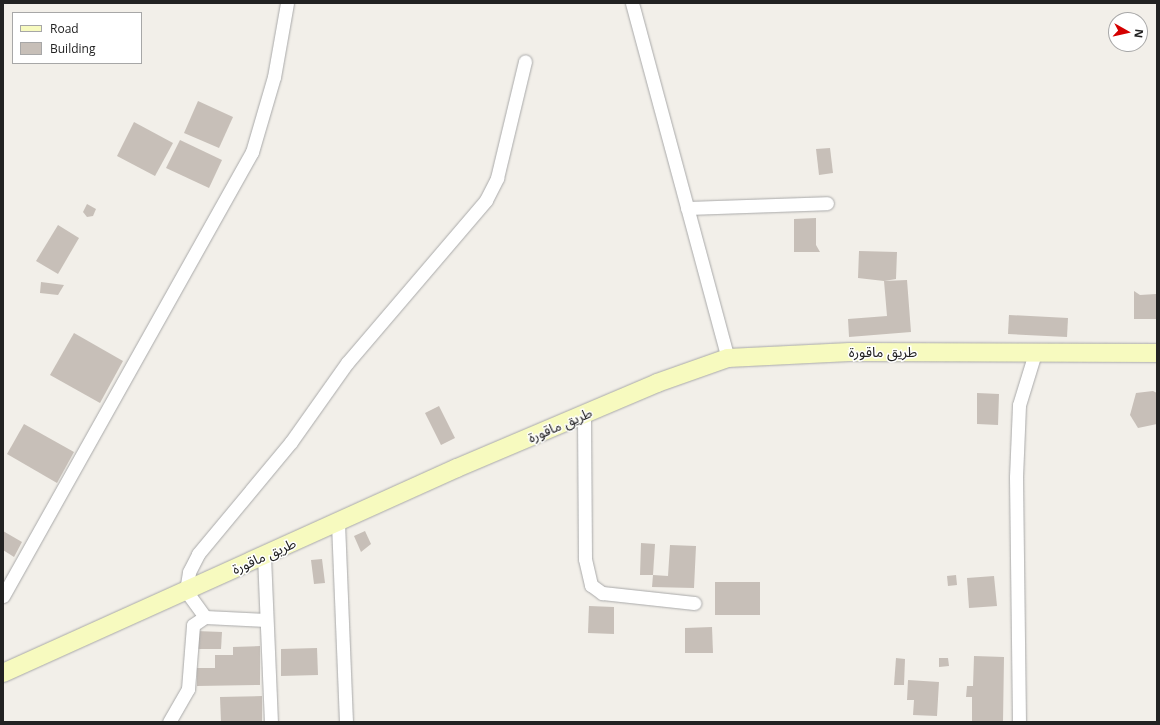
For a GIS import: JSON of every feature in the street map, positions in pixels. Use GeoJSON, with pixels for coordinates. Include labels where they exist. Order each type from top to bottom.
{"type":"FeatureCollection","features":[{"type":"Feature","properties":{"kind":"street"},"geometry":{"type":"LineString","coordinates":[[3,596],[252,152],[274,77],[287,3]]}},
{"type":"Feature","properties":{"kind":"street"},"geometry":{"type":"LineString","coordinates":[[632,3],[728,358]]}},
{"type":"Feature","properties":{"kind":"street"},"geometry":{"type":"LineString","coordinates":[[205,617],[186,592],[189,572],[198,554],[291,442],[348,363],[486,200],[497,178],[525,61]]}},
{"type":"Feature","properties":{"kind":"street"},"geometry":{"type":"LineString","coordinates":[[687,208],[827,203]]}},
{"type":"Feature","properties":{"kind":"street","name":"طريق ماقورة"},"geometry":{"type":"LineString","coordinates":[[3,673],[338,523],[657,383],[728,358],[850,352],[1157,353]]}},
{"type":"Feature","properties":{"kind":"street"},"geometry":{"type":"LineString","coordinates":[[1019,722],[1018,441],[1023,386],[1036,353]]}},
{"type":"Feature","properties":{"kind":"street"},"geometry":{"type":"LineString","coordinates":[[584,416],[585,559],[591,585],[602,593],[694,603]]}},
{"type":"Feature","properties":{"kind":"street"},"geometry":{"type":"LineString","coordinates":[[338,523],[346,722]]}},
{"type":"Feature","properties":{"kind":"street"},"geometry":{"type":"LineString","coordinates":[[264,556],[271,722]]}},
{"type":"Feature","properties":{"kind":"street"},"geometry":{"type":"LineString","coordinates":[[169,722],[188,689],[193,625],[205,617],[266,620]]}},
{"type":"Feature","properties":{"kind":"building"},"geometry":{"type":"Polygon","coordinates":[[[198,101],[233,117],[219,148],[184,133],[198,101]]]}},
{"type":"Feature","properties":{"kind":"building"},"geometry":{"type":"Polygon","coordinates":[[[134,122],[173,143],[155,176],[117,156],[134,122]]]}},
{"type":"Feature","properties":{"kind":"building"},"geometry":{"type":"Polygon","coordinates":[[[180,140],[222,160],[209,188],[166,168],[180,140]]]}},
{"type":"Feature","properties":{"kind":"building"},"geometry":{"type":"Polygon","coordinates":[[[830,148],[833,173],[819,175],[816,149],[830,148]]]}},
{"type":"Feature","properties":{"kind":"building"},"geometry":{"type":"Polygon","coordinates":[[[87,204],[96,209],[93,216],[87,217],[83,212],[87,204]]]}},
{"type":"Feature","properties":{"kind":"building"},"geometry":{"type":"Polygon","coordinates":[[[816,218],[816,245],[820,252],[794,252],[794,219],[816,218]]]}},
{"type":"Feature","properties":{"kind":"building"},"geometry":{"type":"Polygon","coordinates":[[[58,225],[79,238],[58,274],[36,261],[58,225]]]}},
{"type":"Feature","properties":{"kind":"building"},"geometry":{"type":"Polygon","coordinates":[[[859,251],[897,252],[896,279],[884,281],[858,278],[859,251]]]}},
{"type":"Feature","properties":{"kind":"building"},"geometry":{"type":"Polygon","coordinates":[[[907,280],[911,332],[849,337],[848,319],[887,316],[884,281],[907,280]]]}},
{"type":"Feature","properties":{"kind":"building"},"geometry":{"type":"Polygon","coordinates":[[[41,282],[64,285],[58,295],[40,293],[41,282]]]}},
{"type":"Feature","properties":{"kind":"building"},"geometry":{"type":"Polygon","coordinates":[[[1134,291],[1140,295],[1156,294],[1157,319],[1134,319],[1134,291]]]}},
{"type":"Feature","properties":{"kind":"building"},"geometry":{"type":"Polygon","coordinates":[[[1009,315],[1068,318],[1067,337],[1008,334],[1009,315]]]}},
{"type":"Feature","properties":{"kind":"building"},"geometry":{"type":"Polygon","coordinates":[[[74,333],[123,361],[100,403],[50,375],[74,333]]]}},
{"type":"Feature","properties":{"kind":"building"},"geometry":{"type":"Polygon","coordinates":[[[1153,391],[1157,393],[1157,424],[1138,428],[1130,415],[1136,393],[1153,391]]]}},
{"type":"Feature","properties":{"kind":"building"},"geometry":{"type":"Polygon","coordinates":[[[977,393],[999,394],[998,425],[977,424],[977,393]]]}},
{"type":"Feature","properties":{"kind":"building"},"geometry":{"type":"Polygon","coordinates":[[[439,406],[455,438],[441,445],[425,413],[439,406]]]}},
{"type":"Feature","properties":{"kind":"building"},"geometry":{"type":"Polygon","coordinates":[[[24,424],[74,452],[57,483],[7,454],[24,424]]]}},
{"type":"Feature","properties":{"kind":"building"},"geometry":{"type":"Polygon","coordinates":[[[3,531],[22,542],[14,557],[3,550],[3,531]]]}},
{"type":"Feature","properties":{"kind":"building"},"geometry":{"type":"Polygon","coordinates":[[[365,531],[371,544],[361,552],[354,536],[365,531]]]}},
{"type":"Feature","properties":{"kind":"building"},"geometry":{"type":"Polygon","coordinates":[[[641,543],[655,544],[653,575],[640,575],[641,543]]]}},
{"type":"Feature","properties":{"kind":"building"},"geometry":{"type":"Polygon","coordinates":[[[670,545],[696,546],[694,588],[652,587],[653,575],[668,576],[670,545]]]}},
{"type":"Feature","properties":{"kind":"building"},"geometry":{"type":"Polygon","coordinates":[[[322,559],[325,583],[314,584],[311,560],[322,559]]]}},
{"type":"Feature","properties":{"kind":"building"},"geometry":{"type":"Polygon","coordinates":[[[956,575],[957,585],[948,586],[947,576],[956,575]]]}},
{"type":"Feature","properties":{"kind":"building"},"geometry":{"type":"Polygon","coordinates":[[[994,576],[997,606],[969,608],[967,578],[994,576]]]}},
{"type":"Feature","properties":{"kind":"building"},"geometry":{"type":"Polygon","coordinates":[[[715,582],[760,582],[760,615],[715,615],[715,582]]]}},
{"type":"Feature","properties":{"kind":"building"},"geometry":{"type":"Polygon","coordinates":[[[589,606],[614,607],[614,634],[588,633],[589,606]]]}},
{"type":"Feature","properties":{"kind":"building"},"geometry":{"type":"Polygon","coordinates":[[[712,627],[713,653],[685,653],[685,628],[712,627]]]}},
{"type":"Feature","properties":{"kind":"building"},"geometry":{"type":"Polygon","coordinates":[[[196,631],[222,632],[221,649],[195,649],[196,631]]]}},
{"type":"Feature","properties":{"kind":"building"},"geometry":{"type":"Polygon","coordinates":[[[260,646],[260,685],[197,686],[197,668],[215,668],[215,655],[233,655],[233,647],[260,646]]]}},
{"type":"Feature","properties":{"kind":"building"},"geometry":{"type":"Polygon","coordinates":[[[317,648],[318,675],[281,676],[281,649],[317,648]]]}},
{"type":"Feature","properties":{"kind":"building"},"geometry":{"type":"Polygon","coordinates":[[[974,656],[1004,657],[1003,722],[972,722],[972,697],[966,697],[967,686],[973,686],[974,656]]]}},
{"type":"Feature","properties":{"kind":"building"},"geometry":{"type":"Polygon","coordinates":[[[896,658],[905,659],[904,685],[894,685],[896,658]]]}},
{"type":"Feature","properties":{"kind":"building"},"geometry":{"type":"Polygon","coordinates":[[[939,658],[948,658],[949,666],[939,667],[939,658]]]}},
{"type":"Feature","properties":{"kind":"building"},"geometry":{"type":"Polygon","coordinates":[[[908,680],[939,682],[937,716],[913,715],[914,700],[907,700],[908,680]]]}},
{"type":"Feature","properties":{"kind":"building"},"geometry":{"type":"Polygon","coordinates":[[[262,696],[262,722],[221,722],[220,697],[262,696]]]}}]}
